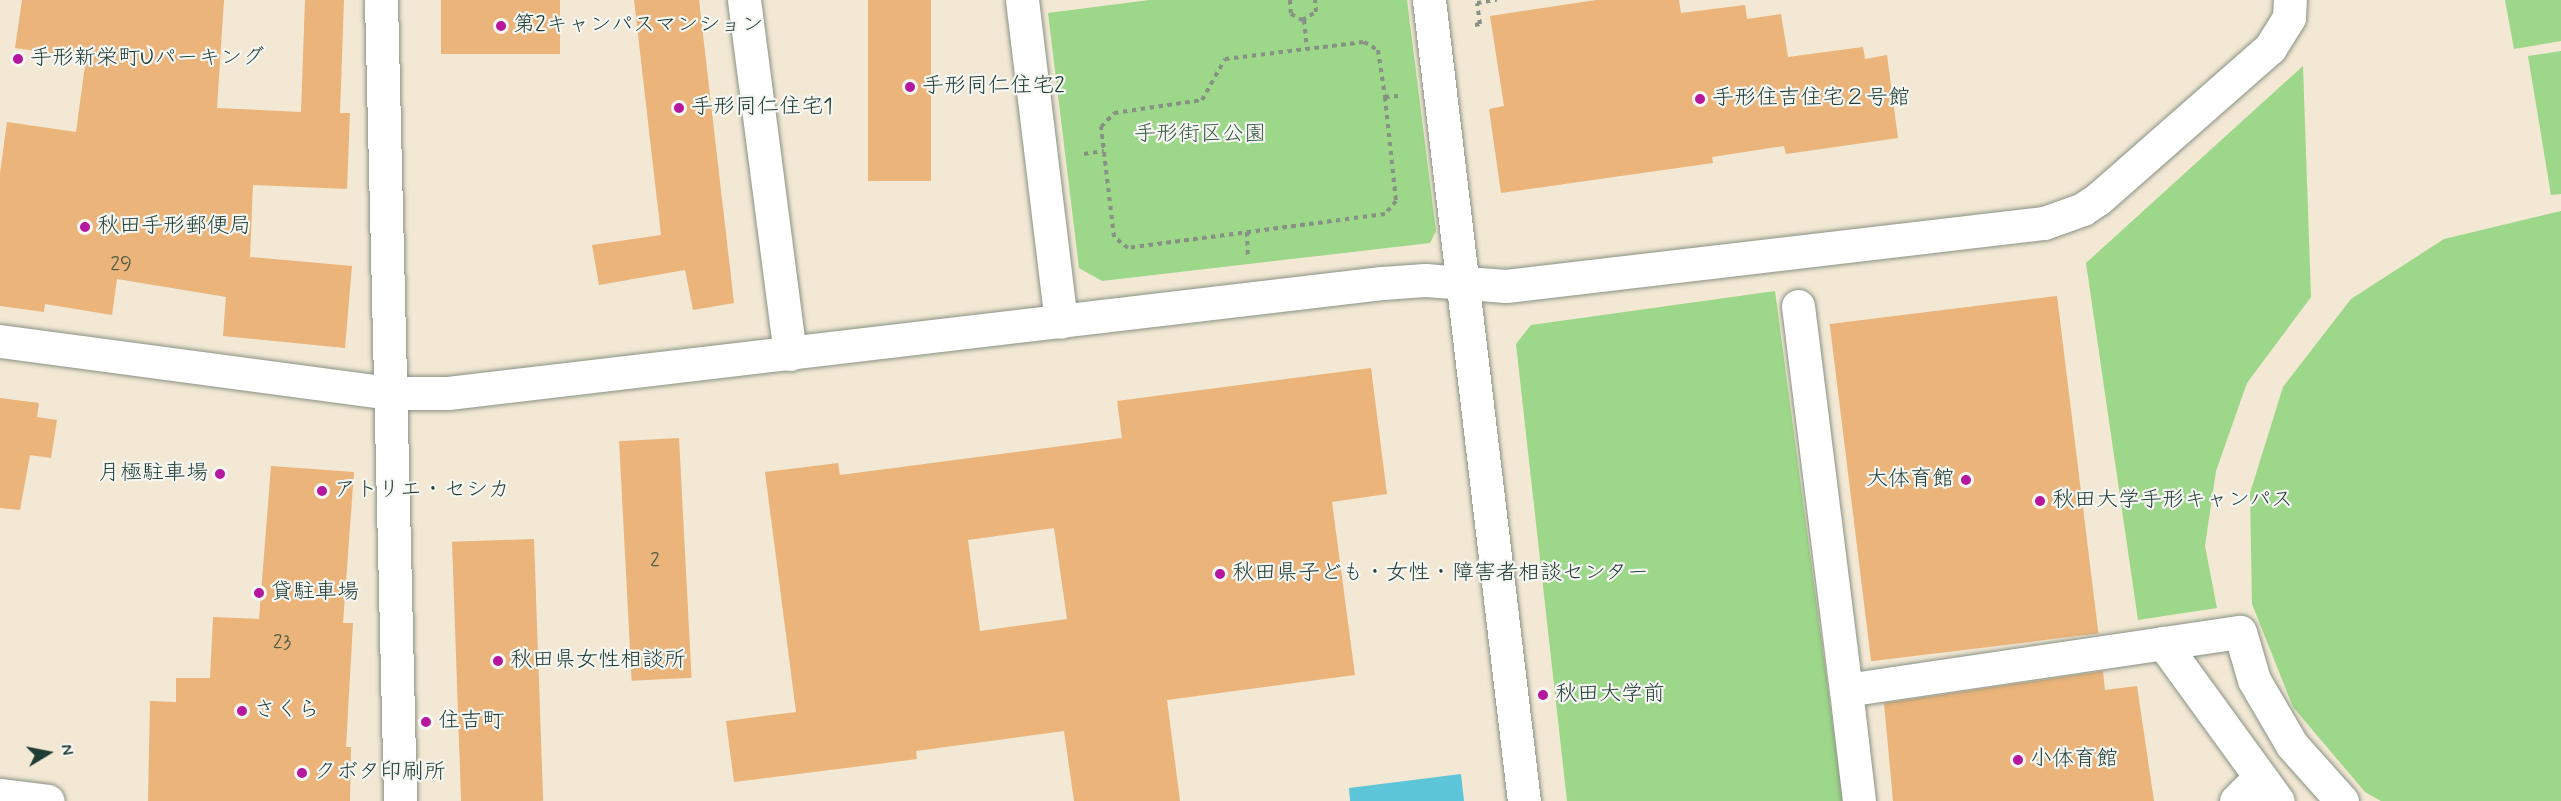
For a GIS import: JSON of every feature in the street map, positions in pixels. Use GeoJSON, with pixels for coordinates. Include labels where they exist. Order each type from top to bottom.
{"type":"FeatureCollection","features":[{"type":"Feature","properties":{"kind":"street"},"geometry":{"type":"LineString","coordinates":[[381,0],[400,801]]}},
{"type":"Feature","properties":{"kind":"street"},"geometry":{"type":"LineString","coordinates":[[744,0],[790,354]]}},
{"type":"Feature","properties":{"kind":"street"},"geometry":{"type":"LineString","coordinates":[[1022,0],[1061,322]]}},
{"type":"Feature","properties":{"kind":"street"},"geometry":{"type":"LineString","coordinates":[[1429,0],[1465,283],[1524,801]]}},
{"type":"Feature","properties":{"kind":"street"},"geometry":{"type":"LineString","coordinates":[[0,341],[392,393],[448,393],[1382,283],[1465,283],[1506,286],[2044,223],[2068,216],[2098,199],[2270,48],[2289,17],[2290,0]]}},
{"type":"Feature","properties":{"kind":"street"},"geometry":{"type":"LineString","coordinates":[[1798,306],[1859,801]]}},
{"type":"Feature","properties":{"kind":"street"},"geometry":{"type":"LineString","coordinates":[[1846,690],[2240,632],[2254,680],[2292,745],[2342,801]]}},
{"type":"Feature","properties":{"kind":"street"},"geometry":{"type":"LineString","coordinates":[[2163,643],[2269,789],[2236,801]]}},
{"type":"Feature","properties":{"kind":"path"},"geometry":{"type":"LineString","coordinates":[[1290,0],[1291,14],[1304,20]]}},
{"type":"Feature","properties":{"kind":"path"},"geometry":{"type":"LineString","coordinates":[[1304,20],[1316,12],[1315,0]]}},
{"type":"Feature","properties":{"kind":"path"},"geometry":{"type":"LineString","coordinates":[[1480,24],[1477,3],[1497,0]]}},
{"type":"Feature","properties":{"kind":"path"},"geometry":{"type":"LineString","coordinates":[[1304,20],[1307,48]]}},
{"type":"Feature","properties":{"kind":"path"},"geometry":{"type":"LineString","coordinates":[[1364,42],[1378,50],[1385,97],[1396,201],[1384,214],[1128,248],[1114,237],[1101,127],[1113,113],[1202,100],[1224,59],[1364,42]]}},
{"type":"Feature","properties":{"kind":"path"},"geometry":{"type":"LineString","coordinates":[[1385,97],[1440,91]]}},
{"type":"Feature","properties":{"kind":"green space","name":"手形街区公園"},"geometry":{"type":"Polygon","coordinates":[[[1149,0],[1407,0],[1436,231],[1430,243],[1102,281],[1079,268],[1048,13],[1149,0]]]}},
{"type":"Feature","properties":{"kind":"green space"},"geometry":{"type":"Polygon","coordinates":[[[2505,0],[2561,0],[2561,41],[2514,49],[2505,0]]]}},
{"type":"Feature","properties":{"kind":"green space"},"geometry":{"type":"Polygon","coordinates":[[[2561,51],[2561,194],[2551,195],[2528,56],[2561,51]]]}},
{"type":"Feature","properties":{"kind":"green space"},"geometry":{"type":"Polygon","coordinates":[[[2303,66],[2311,297],[2247,383],[2216,471],[2205,546],[2217,608],[2138,620],[2086,263],[2303,66]]]}},
{"type":"Feature","properties":{"kind":"green space"},"geometry":{"type":"Polygon","coordinates":[[[2561,211],[2561,801],[2381,801],[2365,792],[2293,707],[2252,604],[2250,493],[2283,387],[2351,299],[2444,239],[2561,211]]]}},
{"type":"Feature","properties":{"kind":"green space"},"geometry":{"type":"Polygon","coordinates":[[[1775,291],[1843,801],[1567,801],[1516,344],[1531,325],[1775,291]]]}},
{"type":"Feature","properties":{"kind":"water"},"geometry":{"type":"Polygon","coordinates":[[[1461,774],[1464,801],[1350,801],[1349,788],[1461,774]]]}},
{"type":"Feature","properties":{"kind":"building"},"geometry":{"type":"Polygon","coordinates":[[[22,0],[224,0],[217,108],[301,112],[305,0],[344,0],[340,113],[350,113],[347,189],[253,185],[250,257],[352,266],[345,348],[223,336],[226,297],[117,279],[112,315],[45,304],[44,312],[0,306],[0,173],[7,122],[76,132],[86,58],[15,48],[22,0]]]}},
{"type":"Feature","properties":{"kind":"building","name":"第2キャンパスマンション"},"geometry":{"type":"Polygon","coordinates":[[[441,0],[560,0],[560,54],[441,54],[441,0]]]}},
{"type":"Feature","properties":{"kind":"building","name":"手形同仁住宅1"},"geometry":{"type":"Polygon","coordinates":[[[634,0],[699,0],[734,303],[693,310],[685,270],[599,285],[592,245],[661,235],[634,0]]]}},
{"type":"Feature","properties":{"kind":"building","name":"手形同仁住宅2"},"geometry":{"type":"Polygon","coordinates":[[[868,0],[931,0],[931,181],[868,181],[868,0]]]}},
{"type":"Feature","properties":{"kind":"building","name":"手形住吉住宅２号館"},"geometry":{"type":"Polygon","coordinates":[[[1596,0],[1679,0],[1681,13],[1745,5],[1747,19],[1781,14],[1788,57],[1863,47],[1865,59],[1887,55],[1898,138],[1786,154],[1784,146],[1712,157],[1713,163],[1501,193],[1489,109],[1504,106],[1490,16],[1596,0]]]}},
{"type":"Feature","properties":{"kind":"building","name":"大体育館"},"geometry":{"type":"Polygon","coordinates":[[[2057,296],[2098,633],[1871,661],[1830,324],[2057,296]]]}},
{"type":"Feature","properties":{"kind":"building","name":"秋田県子ども・女性・障害者相談センター"},"geometry":{"type":"Polygon","coordinates":[[[1371,368],[1387,494],[1332,502],[1355,675],[1167,700],[1180,801],[1074,801],[1064,731],[916,751],[917,759],[734,782],[726,721],[796,712],[765,472],[838,463],[840,475],[1122,438],[1117,401],[1371,368]],[[1054,528],[968,540],[980,631],[1067,619],[1054,528]]]}},
{"type":"Feature","properties":{"kind":"building"},"geometry":{"type":"Polygon","coordinates":[[[0,398],[39,403],[37,417],[57,420],[51,458],[30,455],[20,510],[0,508],[0,398]]]}},
{"type":"Feature","properties":{"kind":"building"},"geometry":{"type":"Polygon","coordinates":[[[679,438],[692,678],[632,681],[619,441],[679,438]]]}},
{"type":"Feature","properties":{"kind":"building"},"geometry":{"type":"Polygon","coordinates":[[[271,466],[354,472],[343,623],[353,623],[346,747],[351,747],[350,801],[148,801],[150,701],[176,702],[176,678],[210,678],[213,617],[259,619],[271,466]]]}},
{"type":"Feature","properties":{"kind":"building","name":"秋田県女性相談所"},"geometry":{"type":"Polygon","coordinates":[[[534,539],[543,801],[461,801],[452,542],[534,539]]]}},
{"type":"Feature","properties":{"kind":"building","name":"小体育館"},"geometry":{"type":"Polygon","coordinates":[[[2103,671],[2105,690],[2137,686],[2154,801],[1893,801],[1884,703],[2103,671]]]}},
{"type":"Feature","properties":{"kind":"place","name":"第2キャンパスマンション"},"geometry":{"type":"Point","coordinates":[501,26]}},
{"type":"Feature","properties":{"kind":"place","name":"手形新栄町Uパーキング"},"geometry":{"type":"Point","coordinates":[18,59]}},
{"type":"Feature","properties":{"kind":"place","name":"手形同仁住宅2"},"geometry":{"type":"Point","coordinates":[910,87]}},
{"type":"Feature","properties":{"kind":"place","name":"手形住吉住宅２号館"},"geometry":{"type":"Point","coordinates":[1700,99]}},
{"type":"Feature","properties":{"kind":"place","name":"手形同仁住宅1"},"geometry":{"type":"Point","coordinates":[679,108]}},
{"type":"Feature","properties":{"kind":"place","name":"秋田手形郵便局"},"geometry":{"type":"Point","coordinates":[85,227]}},
{"type":"Feature","properties":{"kind":"place","name":"月極駐車場"},"geometry":{"type":"Point","coordinates":[220,474]}},
{"type":"Feature","properties":{"kind":"place","name":"大体育館"},"geometry":{"type":"Point","coordinates":[1966,480]}},
{"type":"Feature","properties":{"kind":"place","name":"アトリエ・セシカ"},"geometry":{"type":"Point","coordinates":[322,491]}},
{"type":"Feature","properties":{"kind":"place","name":"秋田大学手形キャンパス"},"geometry":{"type":"Point","coordinates":[2040,501]}},
{"type":"Feature","properties":{"kind":"place","name":"秋田県子ども・女性・障害者相談センター"},"geometry":{"type":"Point","coordinates":[1220,574]}},
{"type":"Feature","properties":{"kind":"place","name":"貸駐車場"},"geometry":{"type":"Point","coordinates":[259,593]}},
{"type":"Feature","properties":{"kind":"place","name":"秋田県女性相談所"},"geometry":{"type":"Point","coordinates":[498,661]}},
{"type":"Feature","properties":{"kind":"place","name":"秋田大学前"},"geometry":{"type":"Point","coordinates":[1543,695]}},
{"type":"Feature","properties":{"kind":"place","name":"さくら"},"geometry":{"type":"Point","coordinates":[242,711]}},
{"type":"Feature","properties":{"kind":"place","name":"住吉町"},"geometry":{"type":"Point","coordinates":[426,722]}},
{"type":"Feature","properties":{"kind":"place","name":"小体育館"},"geometry":{"type":"Point","coordinates":[2018,760]}},
{"type":"Feature","properties":{"kind":"place","name":"クボタ印刷所"},"geometry":{"type":"Point","coordinates":[302,773]}}]}
